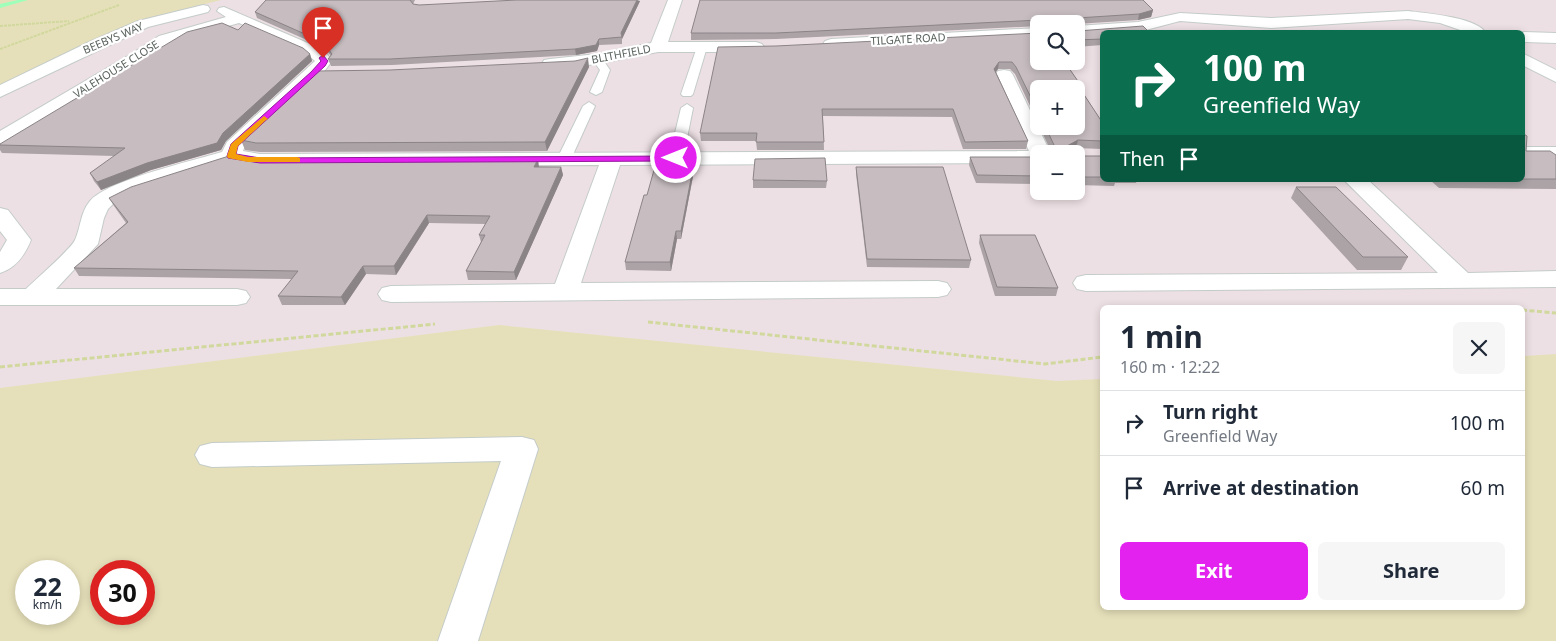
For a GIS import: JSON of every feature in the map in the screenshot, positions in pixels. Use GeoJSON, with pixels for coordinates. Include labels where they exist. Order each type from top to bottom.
{"type":"FeatureCollection","features":[{"type":"Feature","properties":{"kind":"street","name":"BEEBYS WAY"},"geometry":{"type":"LineString","coordinates":[[0,92],[95,44],[143,24],[214,7],[233,0]]}},
{"type":"Feature","properties":{"kind":"street"},"geometry":{"type":"LineString","coordinates":[[675,0],[658,47],[767,46]]}},
{"type":"Feature","properties":{"kind":"street"},"geometry":{"type":"LineString","coordinates":[[1427,3],[1433,6],[1442,19]]}},
{"type":"Feature","properties":{"kind":"street"},"geometry":{"type":"LineString","coordinates":[[1169,6],[1180,17]]}},
{"type":"Feature","properties":{"kind":"street"},"geometry":{"type":"LineString","coordinates":[[214,7],[318,54],[324,61],[314,73],[234,146],[231,156]]}},
{"type":"Feature","properties":{"kind":"street"},"geometry":{"type":"LineString","coordinates":[[1143,30],[1180,17],[1271,23],[1408,15],[1442,19],[1473,30]]}},
{"type":"Feature","properties":{"kind":"street","name":"VALEHOUSE CLOSE"},"geometry":{"type":"LineString","coordinates":[[0,139],[137,58],[158,42],[240,18]]}},
{"type":"Feature","properties":{"kind":"street"},"geometry":{"type":"LineString","coordinates":[[1230,20],[1240,30]]}},
{"type":"Feature","properties":{"kind":"street"},"geometry":{"type":"LineString","coordinates":[[1085,31],[1100,31]]}},
{"type":"Feature","properties":{"kind":"street","name":"TILGATE ROAD"},"geometry":{"type":"LineString","coordinates":[[814,45],[1030,32]]}},
{"type":"Feature","properties":{"kind":"street"},"geometry":{"type":"LineString","coordinates":[[984,35],[1035,145]]}},
{"type":"Feature","properties":{"kind":"street"},"geometry":{"type":"LineString","coordinates":[[1525,37],[1556,38]]}},
{"type":"Feature","properties":{"kind":"street","name":"BLITHFIELD"},"geometry":{"type":"LineString","coordinates":[[533,65],[597,59],[658,47]]}},
{"type":"Feature","properties":{"kind":"street"},"geometry":{"type":"LineString","coordinates":[[1525,60],[1553,75]]}},
{"type":"Feature","properties":{"kind":"street"},"geometry":{"type":"LineString","coordinates":[[1525,72],[1553,75]]}},
{"type":"Feature","properties":{"kind":"street"},"geometry":{"type":"LineString","coordinates":[[314,73],[333,73]]}},
{"type":"Feature","properties":{"kind":"street"},"geometry":{"type":"LineString","coordinates":[[1525,153],[1556,153]]}},
{"type":"Feature","properties":{"kind":"street"},"geometry":{"type":"LineString","coordinates":[[33,297],[86,244],[92,218],[98,206],[106,198],[126,188],[231,156],[260,160],[1030,155]]}},
{"type":"Feature","properties":{"kind":"street"},"geometry":{"type":"LineString","coordinates":[[566,290],[612,159]]}},
{"type":"Feature","properties":{"kind":"street"},"geometry":{"type":"LineString","coordinates":[[1357,182],[1461,281]]}},
{"type":"Feature","properties":{"kind":"street"},"geometry":{"type":"LineString","coordinates":[[0,215],[19,240],[14,252],[0,264]]}},
{"type":"Feature","properties":{"kind":"street"},"geometry":{"type":"LineString","coordinates":[[1086,283],[1556,279]]}},
{"type":"Feature","properties":{"kind":"street"},"geometry":{"type":"LineString","coordinates":[[391,294],[566,290],[620,293],[938,289]]}},
{"type":"Feature","properties":{"kind":"street"},"geometry":{"type":"LineString","coordinates":[[0,297],[236,297]]}},
{"type":"Feature","properties":{"kind":"street"},"geometry":{"type":"LineString","coordinates":[[212,455],[522,449],[458,641]]}},
{"type":"Feature","properties":{"kind":"lane"},"geometry":{"type":"LineString","coordinates":[[687,94],[702,47]]}},
{"type":"Feature","properties":{"kind":"lane"},"geometry":{"type":"LineString","coordinates":[[596,92],[605,70],[597,59]]}},
{"type":"Feature","properties":{"kind":"lane"},"geometry":{"type":"LineString","coordinates":[[564,159],[589,106]]}},
{"type":"Feature","properties":{"kind":"lane"},"geometry":{"type":"LineString","coordinates":[[676,158],[687,108]]}},
{"type":"Feature","properties":{"kind":"path"},"geometry":{"type":"LineString","coordinates":[[0,49],[127,2]]}},
{"type":"Feature","properties":{"kind":"path"},"geometry":{"type":"LineString","coordinates":[[0,26],[73,21]]}},
{"type":"Feature","properties":{"kind":"path"},"geometry":{"type":"LineString","coordinates":[[1525,310],[1556,313]]}},
{"type":"Feature","properties":{"kind":"path"},"geometry":{"type":"LineString","coordinates":[[642,322],[1045,364],[1100,357]]}},
{"type":"Feature","properties":{"kind":"path"},"geometry":{"type":"LineString","coordinates":[[0,367],[436,324]]}},
{"type":"Feature","properties":{"kind":"shaded area"},"geometry":{"type":"Polygon","coordinates":[[[0,0],[221,0],[145,19],[0,88],[0,0]]]}},
{"type":"Feature","properties":{"kind":"shaded area"},"geometry":{"type":"Polygon","coordinates":[[[499,325],[1057,381],[1100,379],[1100,610],[1525,610],[1525,356],[1556,354],[1556,641],[0,641],[0,388],[499,325]]]}},
{"type":"Feature","properties":{"kind":"building"},"geometry":{"type":"Polygon","coordinates":[[[266,0],[410,0],[413,4],[419,5],[517,0],[637,0],[621,33],[622,37],[599,39],[596,45],[575,49],[390,59],[328,59],[332,54],[323,42],[255,12],[266,0]]]}},
{"type":"Feature","properties":{"kind":"building"},"geometry":{"type":"Polygon","coordinates":[[[700,0],[1143,0],[1153,10],[1139,14],[1085,17],[1085,15],[1030,15],[1030,20],[776,33],[691,33],[700,0]]]}},
{"type":"Feature","properties":{"kind":"building"},"geometry":{"type":"Polygon","coordinates":[[[222,23],[238,30],[245,23],[303,48],[310,54],[223,133],[217,143],[147,163],[97,182],[90,173],[125,148],[0,145],[187,32],[222,23]]]}},
{"type":"Feature","properties":{"kind":"building"},"geometry":{"type":"Polygon","coordinates":[[[1143,26],[1147,30],[1100,30],[1100,39],[1085,40],[1085,30],[1143,26]]]}},
{"type":"Feature","properties":{"kind":"building"},"geometry":{"type":"Polygon","coordinates":[[[1030,33],[1030,70],[1070,70],[1077,80],[1030,80],[1030,96],[1012,62],[999,62],[994,69],[1028,141],[965,142],[953,109],[822,109],[824,142],[756,142],[757,133],[700,133],[718,47],[776,46],[1030,33]]]}},
{"type":"Feature","properties":{"kind":"building"},"geometry":{"type":"Polygon","coordinates":[[[588,58],[545,142],[256,143],[241,140],[317,71],[390,70],[575,61],[588,58]]]}},
{"type":"Feature","properties":{"kind":"building"},"geometry":{"type":"Polygon","coordinates":[[[1085,96],[1100,119],[1100,141],[1078,140],[1069,145],[1054,145],[1049,135],[1085,135],[1085,96]]]}},
{"type":"Feature","properties":{"kind":"building"},"geometry":{"type":"Polygon","coordinates":[[[1525,135],[1527,136],[1526,151],[1550,151],[1556,155],[1556,179],[1525,179],[1525,135]]]}},
{"type":"Feature","properties":{"kind":"building"},"geometry":{"type":"Polygon","coordinates":[[[229,156],[257,160],[538,159],[534,167],[561,167],[514,272],[466,271],[485,235],[479,235],[490,216],[427,215],[394,266],[363,266],[341,297],[278,296],[298,271],[74,268],[128,222],[109,198],[131,187],[229,156]]]}},
{"type":"Feature","properties":{"kind":"building"},"geometry":{"type":"Polygon","coordinates":[[[1085,156],[1100,156],[1100,177],[1085,177],[1085,156]]]}},
{"type":"Feature","properties":{"kind":"building"},"geometry":{"type":"Polygon","coordinates":[[[970,157],[1030,157],[1030,176],[977,175],[970,157]]]}},
{"type":"Feature","properties":{"kind":"building"},"geometry":{"type":"Polygon","coordinates":[[[825,158],[827,181],[753,180],[755,159],[825,158]]]}},
{"type":"Feature","properties":{"kind":"building"},"geometry":{"type":"Polygon","coordinates":[[[656,163],[694,163],[681,231],[676,231],[670,262],[625,262],[644,195],[647,195],[656,163]]]}},
{"type":"Feature","properties":{"kind":"building"},"geometry":{"type":"Polygon","coordinates":[[[856,167],[943,167],[971,260],[867,259],[856,167]]]}},
{"type":"Feature","properties":{"kind":"building"},"geometry":{"type":"Polygon","coordinates":[[[1296,187],[1336,187],[1408,257],[1363,257],[1296,187]]]}},
{"type":"Feature","properties":{"kind":"building"},"geometry":{"type":"Polygon","coordinates":[[[980,235],[1035,235],[1058,288],[997,287],[980,235]]]}},
{"type":"Feature","properties":{"kind":"waterway"},"geometry":{"type":"LineString","coordinates":[[0,6],[25,0]]}},
{"type":"Feature","properties":{"kind":"slow traffic"},"geometry":{"type":"LineString","coordinates":[[264,119],[234,146],[231,150],[231,156],[248,160],[297,160]]}},
{"type":"Feature","properties":{"kind":"route"},"geometry":{"type":"LineString","coordinates":[[323,58],[322,65],[314,73],[234,146],[231,150],[231,156],[248,160],[676,158]]}}]}
